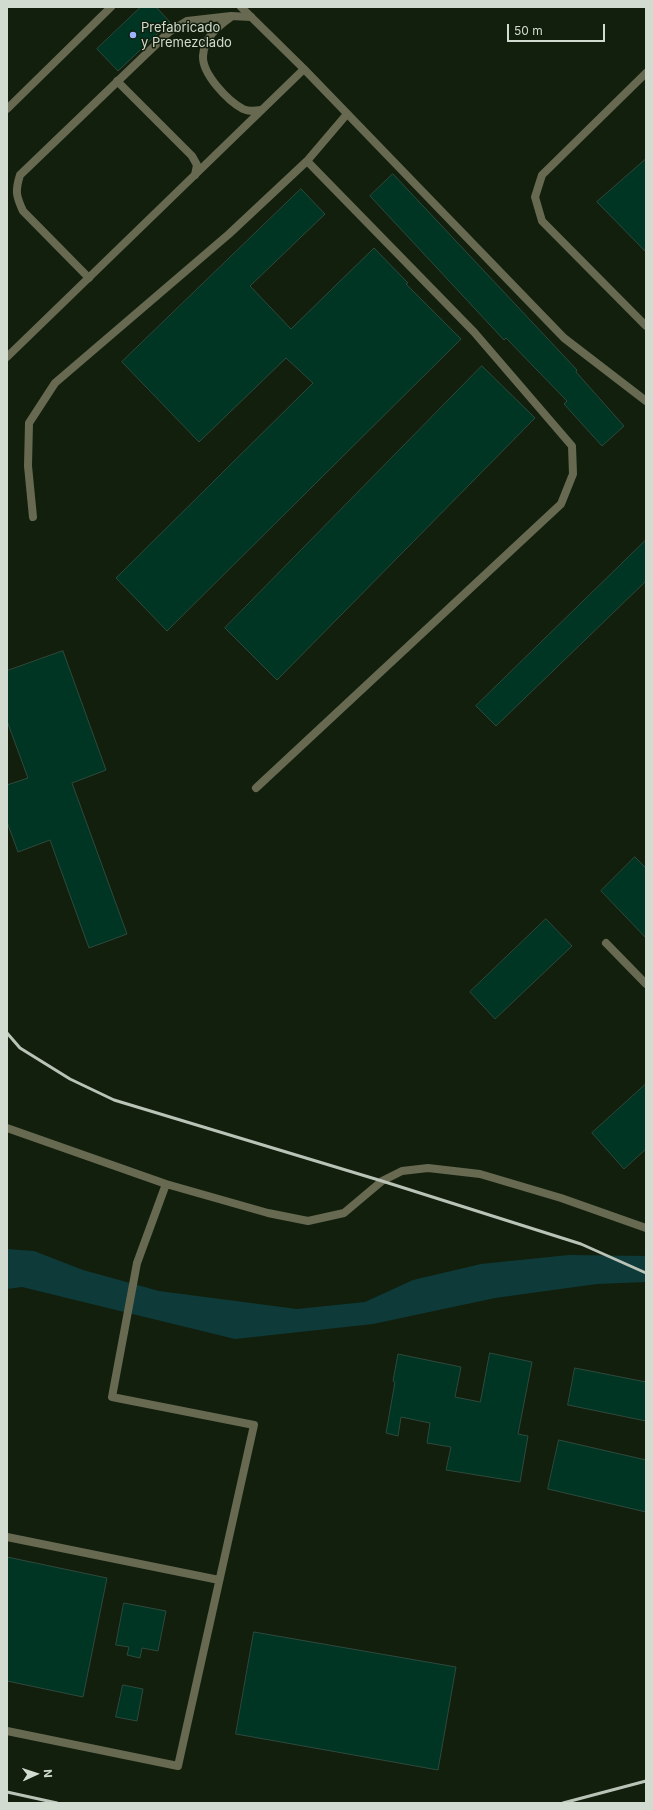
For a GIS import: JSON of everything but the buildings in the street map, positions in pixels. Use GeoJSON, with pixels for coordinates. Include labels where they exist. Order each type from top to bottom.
{"type":"FeatureCollection","features":[{"type":"Feature","properties":{"kind":"street"},"geometry":{"type":"LineString","coordinates":[[7,109],[111,7]]}},
{"type":"Feature","properties":{"kind":"street"},"geometry":{"type":"LineString","coordinates":[[241,7],[304,69],[564,338],[646,402]]}},
{"type":"Feature","properties":{"kind":"street"},"geometry":{"type":"LineString","coordinates":[[89,278],[23,211],[17,199],[16,189],[20,175],[169,32],[187,21],[231,16],[251,17]]}},
{"type":"Feature","properties":{"kind":"street"},"geometry":{"type":"LineString","coordinates":[[231,16],[217,27],[207,41],[203,57],[206,70],[218,88],[234,103],[244,110],[261,110]]}},
{"type":"Feature","properties":{"kind":"street"},"geometry":{"type":"LineString","coordinates":[[7,357],[304,69]]}},
{"type":"Feature","properties":{"kind":"street"},"geometry":{"type":"LineString","coordinates":[[646,73],[542,175],[535,197],[542,222],[646,326]]}},
{"type":"Feature","properties":{"kind":"street"},"geometry":{"type":"LineString","coordinates":[[117,81],[192,156],[197,165],[195,175]]}},
{"type":"Feature","properties":{"kind":"street"},"geometry":{"type":"LineString","coordinates":[[33,517],[28,466],[29,423],[55,383],[229,234],[307,161],[347,114]]}},
{"type":"Feature","properties":{"kind":"street"},"geometry":{"type":"LineString","coordinates":[[256,788],[561,504],[573,474],[572,446],[474,332],[307,161]]}},
{"type":"Feature","properties":{"kind":"street"},"geometry":{"type":"LineString","coordinates":[[606,943],[646,984]]}},
{"type":"Feature","properties":{"kind":"street"},"geometry":{"type":"LineString","coordinates":[[7,1128],[166,1184],[268,1213],[308,1221],[344,1213],[382,1181],[402,1171],[428,1168],[480,1174],[561,1198],[646,1228]]}},
{"type":"Feature","properties":{"kind":"street"},"geometry":{"type":"LineString","coordinates":[[7,1731],[178,1766],[254,1425],[112,1397],[137,1263],[166,1184]]}},
{"type":"Feature","properties":{"kind":"street"},"geometry":{"type":"LineString","coordinates":[[7,1537],[219,1580]]}},
{"type":"Feature","properties":{"kind":"water"},"geometry":{"type":"Polygon","coordinates":[[[7,1249],[34,1251],[83,1270],[159,1291],[297,1309],[365,1302],[413,1280],[481,1264],[569,1255],[646,1256],[646,1282],[597,1284],[495,1298],[373,1324],[235,1339],[22,1287],[7,1289],[7,1249]]]}},
{"type":"Feature","properties":{"kind":"railway"},"geometry":{"type":"LineString","coordinates":[[7,1033],[20,1048],[70,1079],[114,1100],[382,1181],[581,1244],[646,1273]]}},
{"type":"Feature","properties":{"kind":"railway"},"geometry":{"type":"LineString","coordinates":[[563,1803],[646,1781]]}},
{"type":"Feature","properties":{"kind":"railway"},"geometry":{"type":"LineString","coordinates":[[7,1792],[57,1803]]}},
{"type":"Feature","properties":{"kind":"place","name":"Prefabricado y Premezclado"},"geometry":{"type":"Point","coordinates":[133,35]}}]}
